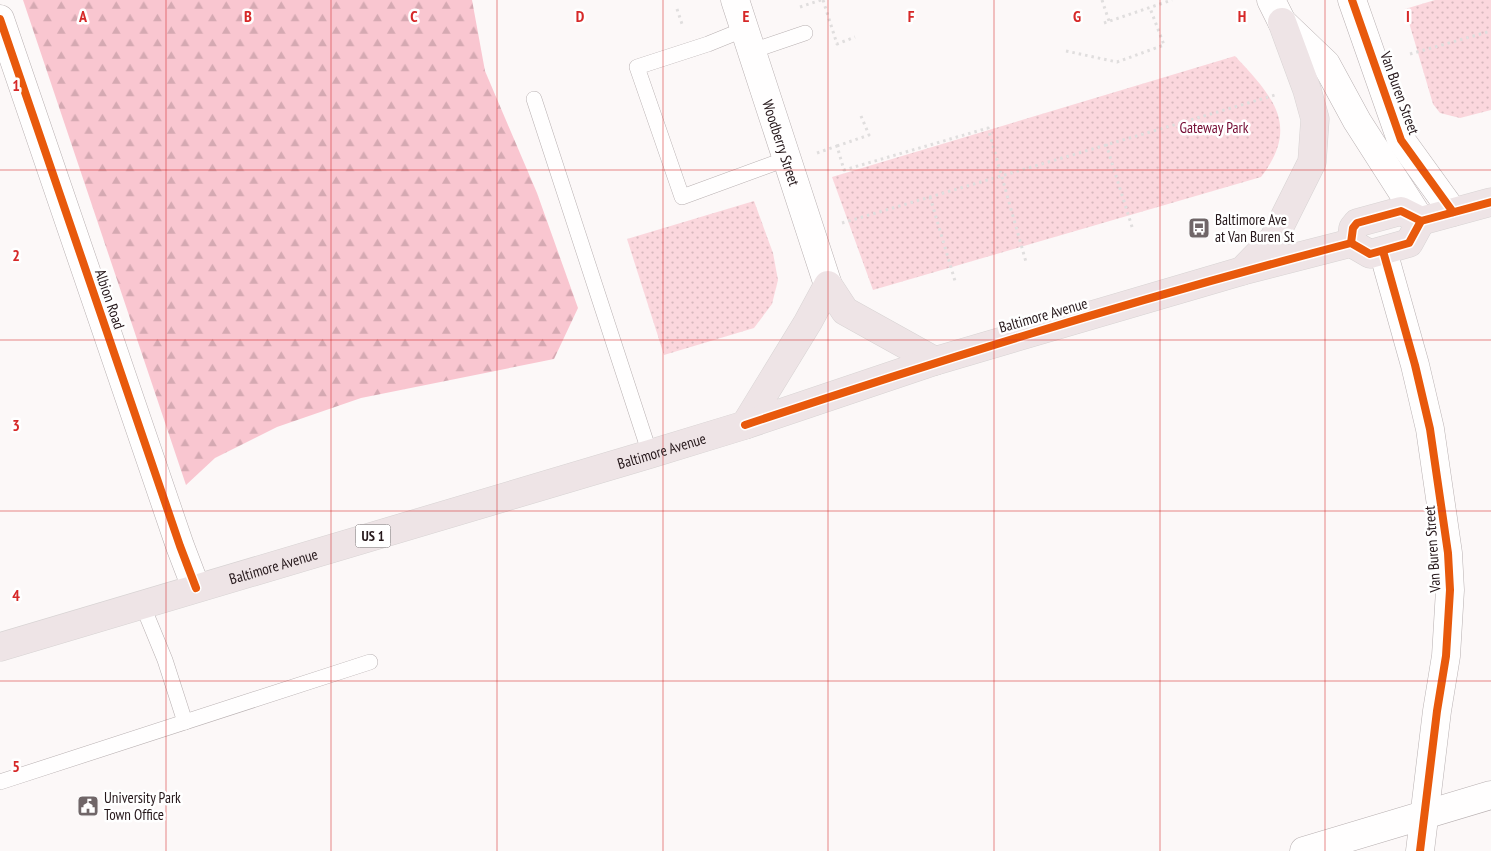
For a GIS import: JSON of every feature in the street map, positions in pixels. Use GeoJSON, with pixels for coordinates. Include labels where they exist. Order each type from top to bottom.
{"type":"FeatureCollection","features":[{"type":"Feature","properties":{"kind":"main road"},"geometry":{"type":"LineString","coordinates":[[1242,271],[1274,238],[1312,162],[1315,145],[1315,119],[1307,90],[1276,11]]}},
{"type":"Feature","properties":{"kind":"main road"},"geometry":{"type":"LineString","coordinates":[[1420,221],[1409,243],[1370,254],[1351,243],[1353,228],[1359,222],[1401,211],[1420,221],[1491,202]]}},
{"type":"Feature","properties":{"kind":"main road","name":"Baltimore Avenue"},"geometry":{"type":"LineString","coordinates":[[0,647],[745,425],[935,361],[1242,271],[1351,243]]}},
{"type":"Feature","properties":{"kind":"main road"},"geometry":{"type":"LineString","coordinates":[[745,425],[808,322],[828,285],[845,311],[935,361]]}},
{"type":"Feature","properties":{"kind":"street","name":"Woodberry Street"},"geometry":{"type":"LineString","coordinates":[[735,0],[828,285]]}},
{"type":"Feature","properties":{"kind":"street","name":"Van Buren Street"},"geometry":{"type":"LineString","coordinates":[[1352,0],[1401,140],[1453,212]]}},
{"type":"Feature","properties":{"kind":"street"},"geometry":{"type":"LineString","coordinates":[[1276,11],[1326,64],[1373,148],[1420,221]]}},
{"type":"Feature","properties":{"kind":"street","name":"Albion Road"},"geometry":{"type":"LineString","coordinates":[[0,19],[196,588]]}},
{"type":"Feature","properties":{"kind":"street","name":"Van Buren Street"},"geometry":{"type":"LineString","coordinates":[[1383,251],[1430,429],[1448,553],[1450,590],[1446,656],[1437,711],[1420,851]]}},
{"type":"Feature","properties":{"kind":"street"},"geometry":{"type":"LineString","coordinates":[[1304,851],[1491,795]]}},
{"type":"Feature","properties":{"kind":"lane"},"geometry":{"type":"LineString","coordinates":[[786,159],[682,197],[637,68],[708,44],[805,32]]}},
{"type":"Feature","properties":{"kind":"lane"},"geometry":{"type":"LineString","coordinates":[[534,99],[650,454]]}},
{"type":"Feature","properties":{"kind":"lane"},"geometry":{"type":"LineString","coordinates":[[142,604],[165,660],[185,722]]}},
{"type":"Feature","properties":{"kind":"lane"},"geometry":{"type":"LineString","coordinates":[[0,782],[370,662]]}},
{"type":"Feature","properties":{"kind":"path"},"geometry":{"type":"LineString","coordinates":[[794,9],[822,0],[837,44],[855,37]]}},
{"type":"Feature","properties":{"kind":"path"},"geometry":{"type":"LineString","coordinates":[[1102,0],[1109,21]]}},
{"type":"Feature","properties":{"kind":"path"},"geometry":{"type":"LineString","coordinates":[[1104,22],[1172,0]]}},
{"type":"Feature","properties":{"kind":"path"},"geometry":{"type":"LineString","coordinates":[[1066,51],[1117,62],[1164,45],[1150,8]]}},
{"type":"Feature","properties":{"kind":"path"},"geometry":{"type":"LineString","coordinates":[[1410,54],[1491,31]]}},
{"type":"Feature","properties":{"kind":"path"},"geometry":{"type":"LineString","coordinates":[[842,223],[1274,95]]}},
{"type":"Feature","properties":{"kind":"path"},"geometry":{"type":"LineString","coordinates":[[816,153],[870,135],[861,116]]}},
{"type":"Feature","properties":{"kind":"path"},"geometry":{"type":"LineString","coordinates":[[836,146],[844,170],[988,128],[1026,262]]}},
{"type":"Feature","properties":{"kind":"path"},"geometry":{"type":"LineString","coordinates":[[1106,144],[1133,230]]}},
{"type":"Feature","properties":{"kind":"path"},"geometry":{"type":"LineString","coordinates":[[930,197],[955,281]]}},
{"type":"Feature","properties":{"kind":"green space"},"geometry":{"type":"Polygon","coordinates":[[[23,0],[472,0],[485,71],[537,193],[578,308],[554,359],[361,398],[277,427],[215,458],[186,485],[23,0]]]}},
{"type":"Feature","properties":{"kind":"green space"},"geometry":{"type":"Polygon","coordinates":[[[1435,0],[1491,0],[1491,110],[1460,118],[1440,113],[1433,104],[1405,9],[1435,0]]]}},
{"type":"Feature","properties":{"kind":"green space","name":"Gateway Park"},"geometry":{"type":"Polygon","coordinates":[[[1235,56],[1260,84],[1277,112],[1280,126],[1279,142],[1273,159],[1261,177],[873,290],[832,177],[1235,56]]]}},
{"type":"Feature","properties":{"kind":"green space"},"geometry":{"type":"Polygon","coordinates":[[[754,201],[773,253],[778,280],[772,304],[754,328],[664,355],[627,239],[754,201]]]}},
{"type":"Feature","properties":{"kind":"cycle path"},"geometry":{"type":"LineString","coordinates":[[1352,0],[1401,140],[1453,212]]}},
{"type":"Feature","properties":{"kind":"cycle path"},"geometry":{"type":"LineString","coordinates":[[0,19],[196,588]]}},
{"type":"Feature","properties":{"kind":"cycle path"},"geometry":{"type":"LineString","coordinates":[[1351,243],[1353,228],[1357,223],[1401,211],[1421,221],[1491,202]]}},
{"type":"Feature","properties":{"kind":"cycle path"},"geometry":{"type":"LineString","coordinates":[[745,425],[895,376],[1198,284],[1351,243],[1370,254],[1409,243],[1421,221]]}},
{"type":"Feature","properties":{"kind":"cycle path"},"geometry":{"type":"LineString","coordinates":[[1383,251],[1415,365],[1430,429],[1448,553],[1450,590],[1446,656],[1437,711],[1420,851]]}},
{"type":"Feature","properties":{"kind":"place","name":"Baltimore Ave at Van Buren St"},"geometry":{"type":"Point","coordinates":[1199,228]}},
{"type":"Feature","properties":{"kind":"place","name":"University Park Town Office"},"geometry":{"type":"Point","coordinates":[88,806]}}]}
